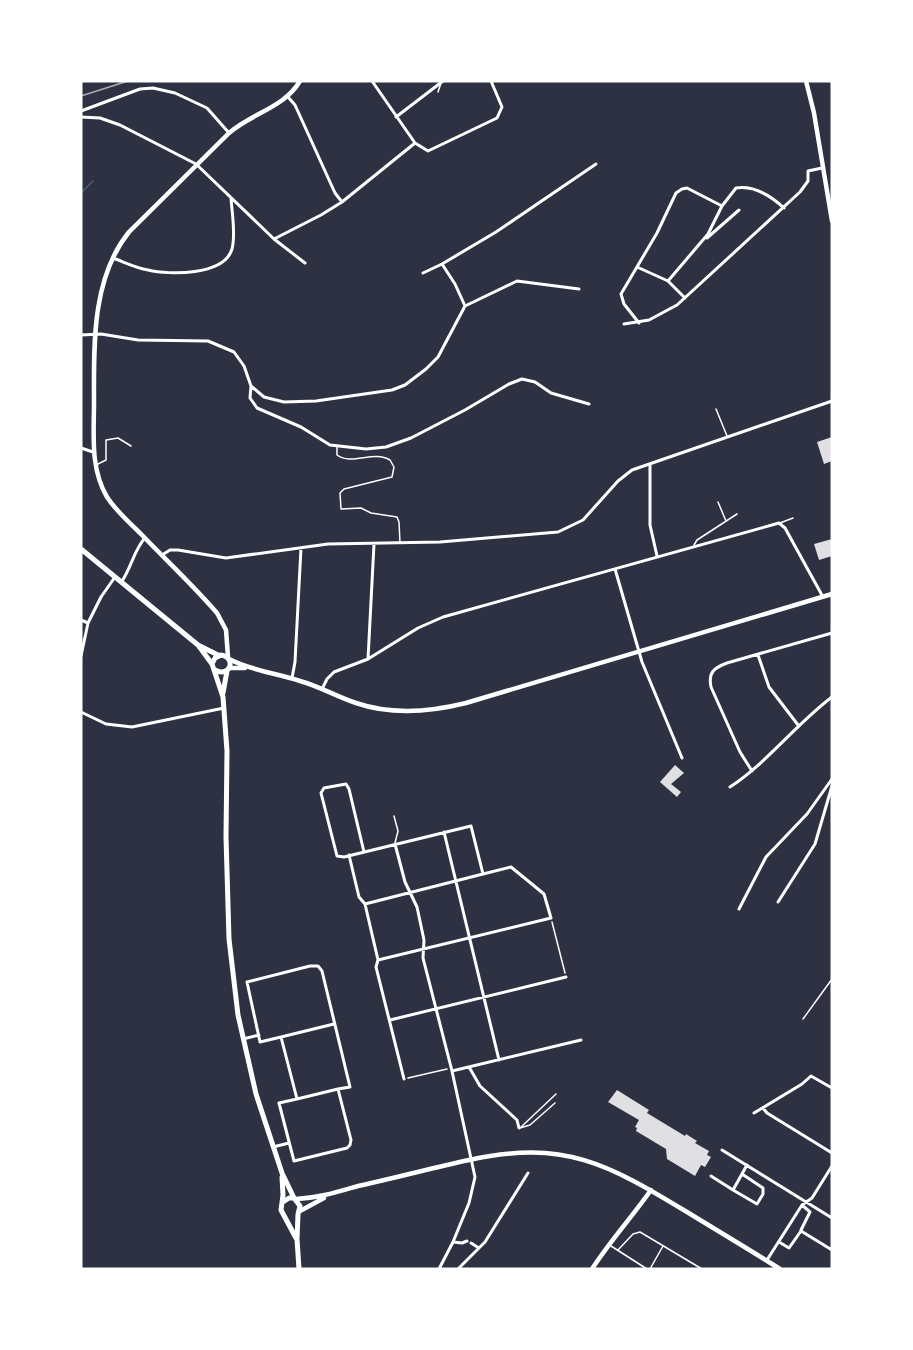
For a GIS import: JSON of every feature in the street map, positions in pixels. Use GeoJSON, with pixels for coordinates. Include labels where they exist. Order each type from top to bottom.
{"type":"FeatureCollection","features":[{"type":"Feature","properties":{"kind":"main road"},"geometry":{"type":"LineString","coordinates":[[81,549],[198,645],[229,658],[223,697]]}},
{"type":"Feature","properties":{"kind":"main road"},"geometry":{"type":"LineString","coordinates":[[198,645],[214,667],[222,673],[228,670]]}},
{"type":"Feature","properties":{"kind":"main road"},"geometry":{"type":"LineString","coordinates":[[219,655],[213,660],[224,708],[226,837],[230,950],[234,992],[242,1039],[273,1147],[282,1173],[295,1199],[300,1203],[297,1239],[299,1269]]}},
{"type":"Feature","properties":{"kind":"main road"},"geometry":{"type":"LineString","coordinates":[[282,1173],[281,1210],[297,1239]]}},
{"type":"Feature","properties":{"kind":"main road"},"geometry":{"type":"LineString","coordinates":[[283,1202],[289,1198],[295,1199]]}},
{"type":"Feature","properties":{"kind":"main road"},"geometry":{"type":"LineString","coordinates":[[286,1216],[291,1217],[299,1212]]}},
{"type":"Feature","properties":{"kind":"street"},"geometry":{"type":"LineString","coordinates":[[300,81],[288,97],[241,123],[229,133],[132,228],[113,258],[102,294],[95,333],[94,452],[100,483],[110,501],[217,613],[224,627],[229,658],[247,668],[292,678],[369,707],[399,711],[428,710],[466,703],[832,594]]}},
{"type":"Feature","properties":{"kind":"street"},"geometry":{"type":"LineString","coordinates":[[372,81],[415,143],[423,150],[434,150],[461,134],[497,118],[502,107],[491,81]]}},
{"type":"Feature","properties":{"kind":"street"},"geometry":{"type":"LineString","coordinates":[[806,81],[812,103],[832,221]]}},
{"type":"Feature","properties":{"kind":"street"},"geometry":{"type":"LineString","coordinates":[[396,117],[442,82]]}},
{"type":"Feature","properties":{"kind":"street"},"geometry":{"type":"LineString","coordinates":[[81,111],[140,89],[153,88],[178,94],[207,108],[229,133]]}},
{"type":"Feature","properties":{"kind":"street"},"geometry":{"type":"LineString","coordinates":[[288,97],[295,105],[335,193],[342,202]]}},
{"type":"Feature","properties":{"kind":"street"},"geometry":{"type":"LineString","coordinates":[[81,117],[100,118],[120,125],[196,164],[274,239],[305,263]]}},
{"type":"Feature","properties":{"kind":"street"},"geometry":{"type":"LineString","coordinates":[[274,239],[342,202],[415,143]]}},
{"type":"Feature","properties":{"kind":"street"},"geometry":{"type":"LineString","coordinates":[[423,273],[496,232],[596,164]]}},
{"type":"Feature","properties":{"kind":"street"},"geometry":{"type":"LineString","coordinates":[[624,324],[639,323],[659,317],[685,298],[805,188],[808,171],[822,168]]}},
{"type":"Feature","properties":{"kind":"street"},"geometry":{"type":"LineString","coordinates":[[668,281],[705,239],[722,206],[728,201],[733,191],[741,187],[770,195],[784,208]]}},
{"type":"Feature","properties":{"kind":"street"},"geometry":{"type":"LineString","coordinates":[[639,323],[621,297],[622,290],[657,233],[678,190],[691,189],[722,206]]}},
{"type":"Feature","properties":{"kind":"street"},"geometry":{"type":"LineString","coordinates":[[113,258],[147,270],[180,274],[209,268],[222,262],[232,250],[231,198]]}},
{"type":"Feature","properties":{"kind":"street"},"geometry":{"type":"LineString","coordinates":[[705,239],[711,237],[740,210]]}},
{"type":"Feature","properties":{"kind":"street"},"geometry":{"type":"LineString","coordinates":[[442,264],[465,306]]}},
{"type":"Feature","properties":{"kind":"street"},"geometry":{"type":"LineString","coordinates":[[636,267],[668,281],[685,298]]}},
{"type":"Feature","properties":{"kind":"street"},"geometry":{"type":"LineString","coordinates":[[81,335],[95,333],[138,340],[208,341],[234,352],[244,366],[252,386],[264,398],[284,402],[303,402],[399,388],[426,369],[438,357],[465,306],[517,281],[579,289]]}},
{"type":"Feature","properties":{"kind":"street"},"geometry":{"type":"LineString","coordinates":[[252,386],[250,398],[257,408],[290,421],[330,446],[337,447],[374,448],[397,444],[522,379],[535,382],[552,393],[589,404]]}},
{"type":"Feature","properties":{"kind":"street"},"geometry":{"type":"LineString","coordinates":[[161,555],[175,549],[226,558],[328,544],[400,544],[558,532],[583,520],[618,480],[632,470],[832,401]]}},
{"type":"Feature","properties":{"kind":"street"},"geometry":{"type":"LineString","coordinates":[[81,448],[94,452]]}},
{"type":"Feature","properties":{"kind":"street"},"geometry":{"type":"LineString","coordinates":[[650,464],[650,525],[657,556]]}},
{"type":"Feature","properties":{"kind":"street"},"geometry":{"type":"LineString","coordinates":[[322,689],[332,674],[368,659],[418,628],[443,617],[779,523],[785,528],[823,597]]}},
{"type":"Feature","properties":{"kind":"street"},"geometry":{"type":"LineString","coordinates":[[122,582],[145,538]]}},
{"type":"Feature","properties":{"kind":"street"},"geometry":{"type":"LineString","coordinates":[[368,659],[374,544]]}},
{"type":"Feature","properties":{"kind":"street"},"geometry":{"type":"LineString","coordinates":[[292,678],[295,662],[301,548]]}},
{"type":"Feature","properties":{"kind":"street"},"geometry":{"type":"LineString","coordinates":[[615,569],[639,651],[682,758]]}},
{"type":"Feature","properties":{"kind":"street"},"geometry":{"type":"LineString","coordinates":[[81,656],[88,623],[101,597],[115,577]]}},
{"type":"Feature","properties":{"kind":"street"},"geometry":{"type":"LineString","coordinates":[[81,620],[88,623]]}},
{"type":"Feature","properties":{"kind":"street"},"geometry":{"type":"LineString","coordinates":[[752,771],[740,752],[711,687],[710,673],[717,667],[832,633]]}},
{"type":"Feature","properties":{"kind":"street"},"geometry":{"type":"LineString","coordinates":[[219,655],[227,639]]}},
{"type":"Feature","properties":{"kind":"street"},"geometry":{"type":"LineString","coordinates":[[758,655],[769,687],[798,725]]}},
{"type":"Feature","properties":{"kind":"street"},"geometry":{"type":"LineString","coordinates":[[228,670],[247,668]]}},
{"type":"Feature","properties":{"kind":"street"},"geometry":{"type":"LineString","coordinates":[[730,787],[752,771],[798,725],[832,697]]}},
{"type":"Feature","properties":{"kind":"street"},"geometry":{"type":"LineString","coordinates":[[81,712],[106,724],[132,727],[224,708]]}},
{"type":"Feature","properties":{"kind":"street"},"geometry":{"type":"LineString","coordinates":[[739,909],[766,857],[807,814],[832,779]]}},
{"type":"Feature","properties":{"kind":"street"},"geometry":{"type":"LineString","coordinates":[[364,852],[346,784],[324,788],[321,793],[336,853],[340,857],[364,852],[471,826],[483,874]]}},
{"type":"Feature","properties":{"kind":"street"},"geometry":{"type":"LineString","coordinates":[[778,902],[815,844],[832,786]]}},
{"type":"Feature","properties":{"kind":"street"},"geometry":{"type":"LineString","coordinates":[[444,832],[499,1060]]}},
{"type":"Feature","properties":{"kind":"street"},"geometry":{"type":"LineString","coordinates":[[395,844],[409,893],[417,907],[424,940],[423,958],[475,1177],[474,1186],[453,1242],[439,1269]]}},
{"type":"Feature","properties":{"kind":"street"},"geometry":{"type":"LineString","coordinates":[[349,855],[378,960],[376,967],[404,1079]]}},
{"type":"Feature","properties":{"kind":"street"},"geometry":{"type":"LineString","coordinates":[[364,904],[511,867],[544,894],[551,918],[378,960]]}},
{"type":"Feature","properties":{"kind":"street"},"geometry":{"type":"LineString","coordinates":[[334,1023],[260,1042],[247,982],[310,966],[318,966],[322,971],[350,1087],[338,1089],[279,1103],[294,1161],[350,1145],[351,1140],[338,1089]]}},
{"type":"Feature","properties":{"kind":"street"},"geometry":{"type":"LineString","coordinates":[[390,1020],[566,977]]}},
{"type":"Feature","properties":{"kind":"street"},"geometry":{"type":"LineString","coordinates":[[242,1039],[258,1035]]}},
{"type":"Feature","properties":{"kind":"street"},"geometry":{"type":"LineString","coordinates":[[281,1037],[297,1099]]}},
{"type":"Feature","properties":{"kind":"street"},"geometry":{"type":"LineString","coordinates":[[451,1070],[581,1040]]}},
{"type":"Feature","properties":{"kind":"street"},"geometry":{"type":"LineString","coordinates":[[469,1067],[480,1086],[517,1120],[519,1128]]}},
{"type":"Feature","properties":{"kind":"street"},"geometry":{"type":"LineString","coordinates":[[754,1113],[802,1084],[811,1076],[832,1088]]}},
{"type":"Feature","properties":{"kind":"street"},"geometry":{"type":"LineString","coordinates":[[763,1108],[767,1113],[832,1153]]}},
{"type":"Feature","properties":{"kind":"street"},"geometry":{"type":"LineString","coordinates":[[273,1147],[289,1143]]}},
{"type":"Feature","properties":{"kind":"street"},"geometry":{"type":"LineString","coordinates":[[722,1150],[832,1218]]}},
{"type":"Feature","properties":{"kind":"street"},"geometry":{"type":"LineString","coordinates":[[299,1212],[328,1196],[363,1185],[471,1159],[521,1152],[565,1155],[609,1168],[651,1190],[780,1269]]}},
{"type":"Feature","properties":{"kind":"street"},"geometry":{"type":"LineString","coordinates":[[734,1190],[747,1165]]}},
{"type":"Feature","properties":{"kind":"street"},"geometry":{"type":"LineString","coordinates":[[767,1260],[802,1205],[812,1198],[832,1166]]}},
{"type":"Feature","properties":{"kind":"street"},"geometry":{"type":"LineString","coordinates":[[458,1269],[479,1248],[497,1224],[528,1173]]}},
{"type":"Feature","properties":{"kind":"street"},"geometry":{"type":"LineString","coordinates":[[711,1176],[757,1204],[763,1194],[762,1188],[742,1174]]}},
{"type":"Feature","properties":{"kind":"street"},"geometry":{"type":"LineString","coordinates":[[592,1269],[608,1244],[629,1221],[651,1190]]}},
{"type":"Feature","properties":{"kind":"street"},"geometry":{"type":"LineString","coordinates":[[295,1199],[328,1196]]}},
{"type":"Feature","properties":{"kind":"street"},"geometry":{"type":"LineString","coordinates":[[779,1242],[789,1248],[801,1231],[810,1212],[802,1205]]}},
{"type":"Feature","properties":{"kind":"street"},"geometry":{"type":"LineString","coordinates":[[801,1231],[832,1250]]}},
{"type":"Feature","properties":{"kind":"street"},"geometry":{"type":"LineString","coordinates":[[453,1242],[469,1242],[479,1248]]}},
{"type":"Feature","properties":{"kind":"lane"},"geometry":{"type":"LineString","coordinates":[[438,92],[442,82]]}},
{"type":"Feature","properties":{"kind":"lane"},"geometry":{"type":"LineString","coordinates":[[716,409],[727,437]]}},
{"type":"Feature","properties":{"kind":"lane"},"geometry":{"type":"LineString","coordinates":[[95,465],[106,461],[106,440],[118,438],[131,446]]}},
{"type":"Feature","properties":{"kind":"lane"},"geometry":{"type":"LineString","coordinates":[[337,447],[337,455],[344,459],[378,456],[390,460],[393,467],[392,477],[344,489],[340,493],[339,503],[341,509],[361,508],[371,513],[398,517],[400,544]]}},
{"type":"Feature","properties":{"kind":"lane"},"geometry":{"type":"LineString","coordinates":[[718,502],[726,521]]}},
{"type":"Feature","properties":{"kind":"lane"},"geometry":{"type":"LineString","coordinates":[[694,546],[697,540],[737,514]]}},
{"type":"Feature","properties":{"kind":"lane"},"geometry":{"type":"LineString","coordinates":[[779,523],[793,518]]}},
{"type":"Feature","properties":{"kind":"lane"},"geometry":{"type":"LineString","coordinates":[[394,816],[398,831],[395,844]]}},
{"type":"Feature","properties":{"kind":"lane"},"geometry":{"type":"LineString","coordinates":[[803,1019],[832,979]]}},
{"type":"Feature","properties":{"kind":"lane"},"geometry":{"type":"LineString","coordinates":[[519,1128],[556,1094]]}},
{"type":"Feature","properties":{"kind":"lane"},"geometry":{"type":"LineString","coordinates":[[519,1128],[529,1126],[555,1103]]}},
{"type":"Feature","properties":{"kind":"lane"},"geometry":{"type":"LineString","coordinates":[[618,1250],[633,1234],[639,1232],[702,1269]]}},
{"type":"Feature","properties":{"kind":"lane"},"geometry":{"type":"LineString","coordinates":[[608,1244],[648,1269],[664,1245]]}},
{"type":"Feature","properties":{"kind":"path"},"geometry":{"type":"LineString","coordinates":[[551,918],[566,977]]}},
{"type":"Feature","properties":{"kind":"path"},"geometry":{"type":"LineString","coordinates":[[404,1079],[451,1070]]}},
{"type":"Feature","properties":{"kind":"building"},"geometry":{"type":"Polygon","coordinates":[[[832,437],[832,461],[824,464],[817,442],[832,437]]]}},
{"type":"Feature","properties":{"kind":"building"},"geometry":{"type":"Polygon","coordinates":[[[832,539],[832,556],[819,560],[814,544],[832,539]]]}},
{"type":"Feature","properties":{"kind":"building"},"geometry":{"type":"Polygon","coordinates":[[[675,765],[684,773],[671,784],[681,792],[677,797],[660,782],[675,765]]]}},
{"type":"Feature","properties":{"kind":"building"},"geometry":{"type":"Polygon","coordinates":[[[617,1090],[649,1110],[647,1113],[685,1136],[686,1134],[697,1141],[695,1143],[709,1151],[707,1155],[711,1157],[705,1167],[701,1165],[695,1176],[667,1159],[666,1149],[636,1131],[635,1127],[639,1120],[608,1102],[617,1090]]]}},
{"type":"Feature","properties":{"kind":"waterway"},"geometry":{"type":"LineString","coordinates":[[81,193],[93,181]]}},
{"type":"Feature","properties":{"kind":"railway"},"geometry":{"type":"LineString","coordinates":[[81,96],[128,81]]}}]}
